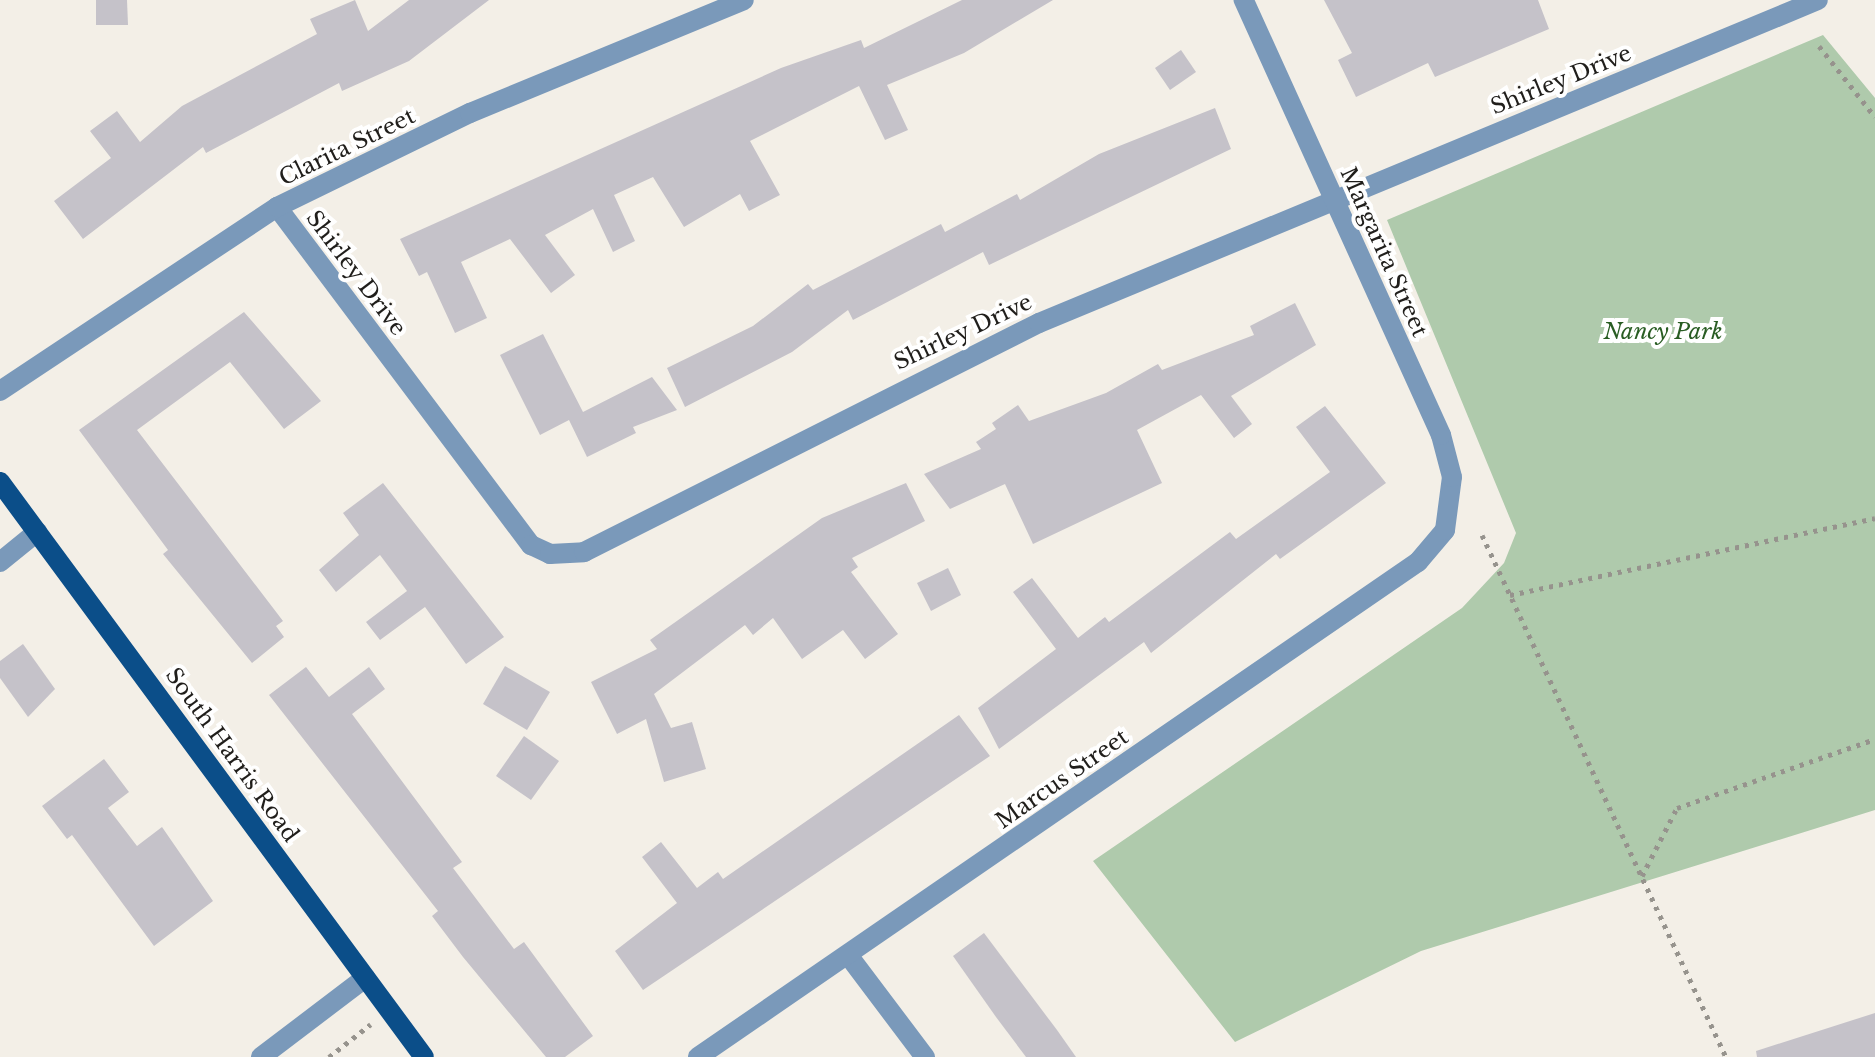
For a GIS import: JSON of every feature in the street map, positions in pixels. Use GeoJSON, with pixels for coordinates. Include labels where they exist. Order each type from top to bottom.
{"type":"FeatureCollection","features":[{"type":"Feature","properties":{"kind":"main road","name":"South Harris Road"},"geometry":{"type":"LineString","coordinates":[[0,482],[424,1057]]}},
{"type":"Feature","properties":{"kind":"street","name":"Clarita Street"},"geometry":{"type":"LineString","coordinates":[[0,391],[277,207],[470,113],[744,0]]}},
{"type":"Feature","properties":{"kind":"street","name":"Margarita Street"},"geometry":{"type":"LineString","coordinates":[[1244,0],[1441,435],[1452,477],[1445,530]]}},
{"type":"Feature","properties":{"kind":"street","name":"Shirley Drive"},"geometry":{"type":"LineString","coordinates":[[277,207],[531,545],[550,554],[593,549],[1039,323],[1818,0]]}},
{"type":"Feature","properties":{"kind":"street","name":"Marcus Street"},"geometry":{"type":"LineString","coordinates":[[698,1057],[1418,562],[1445,530]]}},
{"type":"Feature","properties":{"kind":"street"},"geometry":{"type":"LineString","coordinates":[[0,562],[37,532]]}},
{"type":"Feature","properties":{"kind":"street"},"geometry":{"type":"LineString","coordinates":[[848,955],[925,1057]]}},
{"type":"Feature","properties":{"kind":"street"},"geometry":{"type":"LineString","coordinates":[[261,1057],[365,978]]}},
{"type":"Feature","properties":{"kind":"path"},"geometry":{"type":"LineString","coordinates":[[1819,46],[1875,117]]}},
{"type":"Feature","properties":{"kind":"path"},"geometry":{"type":"LineString","coordinates":[[1510,595],[1875,518]]}},
{"type":"Feature","properties":{"kind":"path"},"geometry":{"type":"LineString","coordinates":[[1482,535],[1726,1057]]}},
{"type":"Feature","properties":{"kind":"path"},"geometry":{"type":"LineString","coordinates":[[1642,876],[1677,808],[1875,739]]}},
{"type":"Feature","properties":{"kind":"path"},"geometry":{"type":"LineString","coordinates":[[329,1057],[375,1021]]}},
{"type":"Feature","properties":{"kind":"green space","name":"Nancy Park"},"geometry":{"type":"Polygon","coordinates":[[[1823,35],[1875,98],[1875,810],[1421,951],[1235,1042],[1093,861],[1462,608],[1504,563],[1516,533],[1387,220],[1823,35]]]}},
{"type":"Feature","properties":{"kind":"building"},"geometry":{"type":"Polygon","coordinates":[[[96,0],[127,0],[128,25],[96,25],[96,0]]]}},
{"type":"Feature","properties":{"kind":"building"},"geometry":{"type":"Polygon","coordinates":[[[355,0],[368,31],[409,0],[489,0],[409,61],[342,91],[339,83],[206,153],[203,147],[83,239],[54,201],[111,158],[90,131],[117,111],[140,142],[182,106],[317,34],[310,19],[355,0]]]}},
{"type":"Feature","properties":{"kind":"building"},"geometry":{"type":"Polygon","coordinates":[[[962,0],[1053,0],[964,53],[887,85],[908,130],[885,140],[859,86],[750,141],[780,195],[749,211],[740,194],[684,227],[653,177],[614,195],[635,241],[613,252],[593,209],[545,235],[575,275],[551,293],[510,239],[461,262],[487,318],[455,333],[427,272],[419,276],[400,239],[781,68],[861,40],[864,48],[962,0]]]}},
{"type":"Feature","properties":{"kind":"building"},"geometry":{"type":"Polygon","coordinates":[[[1324,0],[1538,0],[1549,29],[1435,77],[1428,63],[1356,97],[1338,60],[1352,53],[1324,0]]]}},
{"type":"Feature","properties":{"kind":"building"},"geometry":{"type":"Polygon","coordinates":[[[1181,50],[1196,72],[1170,90],[1155,68],[1181,50]]]}},
{"type":"Feature","properties":{"kind":"building"},"geometry":{"type":"Polygon","coordinates":[[[1215,108],[1231,149],[989,265],[983,252],[853,320],[848,310],[792,352],[685,407],[667,368],[753,326],[808,284],[813,290],[941,224],[945,232],[1017,194],[1020,200],[1099,154],[1215,108]]]}},
{"type":"Feature","properties":{"kind":"building"},"geometry":{"type":"Polygon","coordinates":[[[1295,303],[1316,345],[1231,396],[1252,424],[1234,438],[1201,395],[1137,430],[1162,483],[1033,544],[1005,484],[950,509],[924,474],[981,449],[976,442],[996,429],[992,423],[1018,405],[1029,421],[1106,393],[1158,364],[1162,370],[1254,335],[1250,326],[1295,303]]]}},
{"type":"Feature","properties":{"kind":"building"},"geometry":{"type":"Polygon","coordinates":[[[244,312],[321,401],[284,429],[230,362],[137,430],[283,621],[276,626],[284,637],[252,663],[163,554],[168,550],[79,430],[244,312]]]}},
{"type":"Feature","properties":{"kind":"building"},"geometry":{"type":"Polygon","coordinates":[[[543,334],[583,412],[652,377],[677,410],[633,427],[636,433],[587,457],[569,420],[540,435],[500,355],[543,334]]]}},
{"type":"Feature","properties":{"kind":"building"},"geometry":{"type":"Polygon","coordinates":[[[1325,406],[1386,483],[1280,559],[1276,554],[1151,653],[1144,642],[999,749],[978,708],[1056,649],[1013,592],[1032,578],[1078,638],[1105,617],[1109,622],[1230,532],[1236,539],[1330,472],[1296,427],[1325,406]]]}},
{"type":"Feature","properties":{"kind":"building"},"geometry":{"type":"Polygon","coordinates":[[[383,483],[504,637],[466,664],[425,607],[380,640],[366,622],[407,591],[380,555],[336,592],[319,570],[359,535],[343,513],[383,483]]]}},
{"type":"Feature","properties":{"kind":"building"},"geometry":{"type":"Polygon","coordinates":[[[906,483],[925,521],[852,558],[858,567],[851,572],[898,634],[865,659],[843,630],[802,659],[773,618],[753,635],[745,625],[654,694],[671,728],[692,722],[706,769],[664,782],[646,719],[617,734],[591,682],[657,649],[650,640],[822,518],[906,483]]]}},
{"type":"Feature","properties":{"kind":"building"},"geometry":{"type":"Polygon","coordinates":[[[948,568],[961,595],[931,611],[917,583],[948,568]]]}},
{"type":"Feature","properties":{"kind":"building"},"geometry":{"type":"Polygon","coordinates":[[[23,644],[55,689],[28,717],[0,678],[0,661],[23,644]]]}},
{"type":"Feature","properties":{"kind":"building"},"geometry":{"type":"Polygon","coordinates":[[[505,666],[550,692],[527,730],[483,704],[505,666]]]}},
{"type":"Feature","properties":{"kind":"building"},"geometry":{"type":"Polygon","coordinates":[[[306,667],[329,697],[369,667],[385,689],[352,714],[462,862],[453,868],[514,949],[524,942],[593,1036],[565,1057],[546,1057],[463,957],[432,916],[438,911],[269,695],[306,667]]]}},
{"type":"Feature","properties":{"kind":"building"},"geometry":{"type":"Polygon","coordinates":[[[959,715],[990,756],[643,990],[615,951],[677,903],[642,857],[661,842],[697,888],[718,872],[723,879],[959,715]]]}},
{"type":"Feature","properties":{"kind":"building"},"geometry":{"type":"Polygon","coordinates":[[[524,736],[559,761],[531,800],[496,776],[524,736]]]}},
{"type":"Feature","properties":{"kind":"building"},"geometry":{"type":"Polygon","coordinates":[[[104,759],[129,792],[108,808],[137,846],[162,827],[213,901],[154,946],[72,835],[67,839],[42,806],[104,759]]]}},
{"type":"Feature","properties":{"kind":"building"},"geometry":{"type":"Polygon","coordinates":[[[984,933],[1076,1057],[1026,1057],[996,1017],[953,956],[984,933]]]}},
{"type":"Feature","properties":{"kind":"building"},"geometry":{"type":"Polygon","coordinates":[[[1875,1013],[1875,1057],[1757,1057],[1756,1051],[1875,1013]]]}}]}
